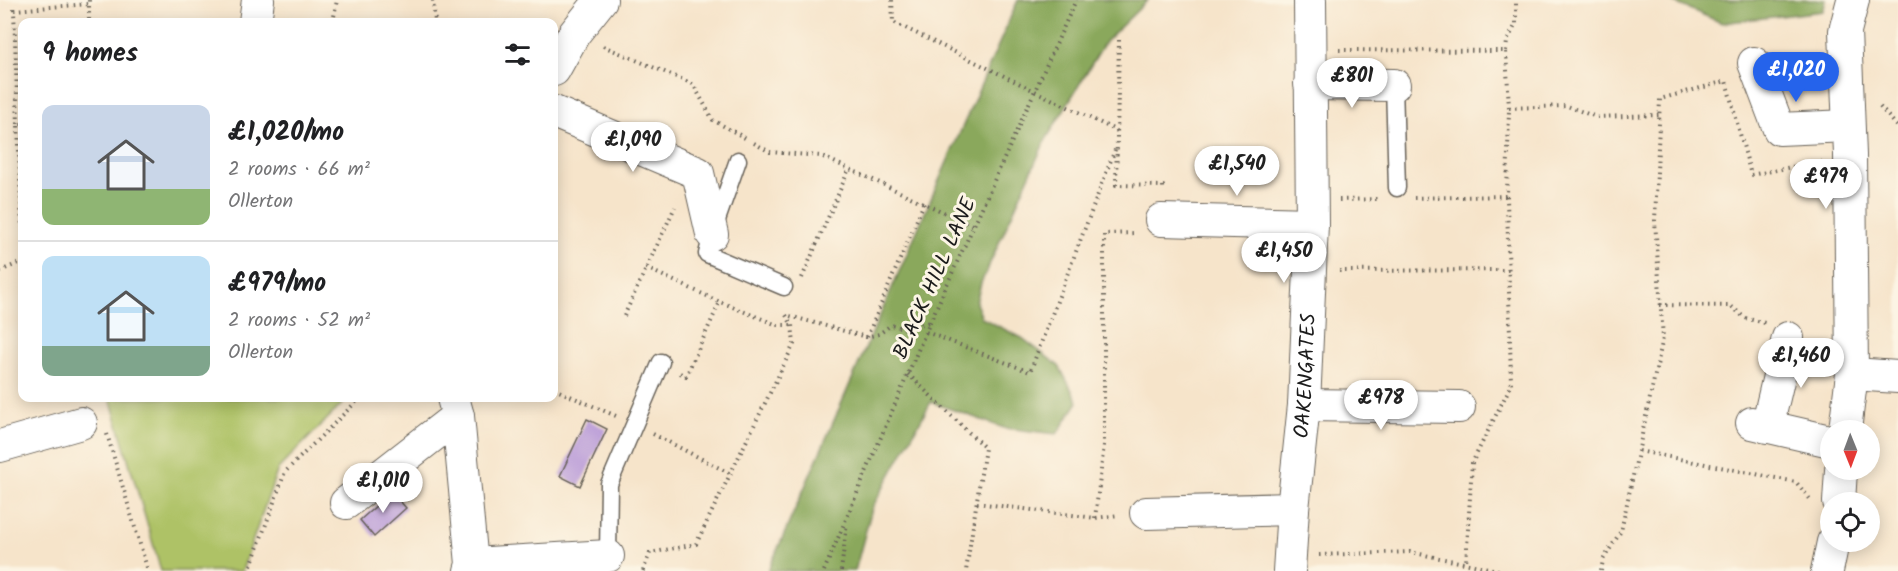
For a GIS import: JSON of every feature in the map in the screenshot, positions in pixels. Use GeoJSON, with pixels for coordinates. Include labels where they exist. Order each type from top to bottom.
{"type":"FeatureCollection","features":[{"type":"Feature","properties":{"kind":"street"},"geometry":{"type":"LineString","coordinates":[[256,18],[258,0]]}},
{"type":"Feature","properties":{"kind":"street"},"geometry":{"type":"LineString","coordinates":[[558,63],[574,34],[601,0]]}},
{"type":"Feature","properties":{"kind":"street","name":"OAKENGATES"},"geometry":{"type":"LineString","coordinates":[[1290,563],[1304,405],[1312,224],[1310,0]]}},
{"type":"Feature","properties":{"kind":"street"},"geometry":{"type":"LineString","coordinates":[[1846,420],[1852,374],[1845,31],[1853,0]]}},
{"type":"Feature","properties":{"kind":"street"},"geometry":{"type":"LineString","coordinates":[[1754,63],[1779,129],[1849,140]]}},
{"type":"Feature","properties":{"kind":"street"},"geometry":{"type":"LineString","coordinates":[[1310,84],[1394,85]]}},
{"type":"Feature","properties":{"kind":"street"},"geometry":{"type":"LineString","coordinates":[[558,114],[698,173],[712,234]]}},
{"type":"Feature","properties":{"kind":"street"},"geometry":{"type":"LineString","coordinates":[[1161,220],[1312,224]]}},
{"type":"Feature","properties":{"kind":"street"},"geometry":{"type":"LineString","coordinates":[[1788,338],[1759,425],[1820,439]]}},
{"type":"Feature","properties":{"kind":"street"},"geometry":{"type":"LineString","coordinates":[[1852,374],[1898,377]]}},
{"type":"Feature","properties":{"kind":"street"},"geometry":{"type":"LineString","coordinates":[[1304,405],[1459,407]]}},
{"type":"Feature","properties":{"kind":"street"},"geometry":{"type":"LineString","coordinates":[[456,407],[471,568],[609,563]]}},
{"type":"Feature","properties":{"kind":"street"},"geometry":{"type":"LineString","coordinates":[[346,503],[456,407]]}},
{"type":"Feature","properties":{"kind":"street"},"geometry":{"type":"LineString","coordinates":[[0,446],[93,425]]}},
{"type":"Feature","properties":{"kind":"street"},"geometry":{"type":"LineString","coordinates":[[1146,513],[1293,509]]}},
{"type":"Feature","properties":{"kind":"street"},"geometry":{"type":"LineString","coordinates":[[1827,571],[1831,552]]}},
{"type":"Feature","properties":{"kind":"lane"},"geometry":{"type":"LineString","coordinates":[[1394,85],[1397,188]]}},
{"type":"Feature","properties":{"kind":"lane"},"geometry":{"type":"LineString","coordinates":[[738,160],[707,254],[792,285]]}},
{"type":"Feature","properties":{"kind":"lane"},"geometry":{"type":"LineString","coordinates":[[609,563],[609,484],[661,362]]}},
{"type":"Feature","properties":{"kind":"path"},"geometry":{"type":"LineString","coordinates":[[334,18],[337,0]]}},
{"type":"Feature","properties":{"kind":"path"},"geometry":{"type":"LineString","coordinates":[[432,0],[434,18]]}},
{"type":"Feature","properties":{"kind":"path"},"geometry":{"type":"LineString","coordinates":[[892,0],[893,22],[1117,131]]}},
{"type":"Feature","properties":{"kind":"path","name":"BLACK HILL LANE"},"geometry":{"type":"LineString","coordinates":[[824,571],[930,322],[1076,0]]}},
{"type":"Feature","properties":{"kind":"path"},"geometry":{"type":"LineString","coordinates":[[1466,564],[1472,463],[1511,385],[1507,196],[1509,108],[1506,51],[1507,41],[1516,24],[1516,0]]}},
{"type":"Feature","properties":{"kind":"path"},"geometry":{"type":"LineString","coordinates":[[18,86],[14,10],[88,2],[89,18]]}},
{"type":"Feature","properties":{"kind":"path"},"geometry":{"type":"LineString","coordinates":[[574,34],[693,84],[713,120],[770,152],[821,156],[974,226]]}},
{"type":"Feature","properties":{"kind":"path"},"geometry":{"type":"LineString","coordinates":[[1095,518],[1104,445],[1104,234],[1161,232],[1163,186],[1116,185],[1119,40]]}},
{"type":"Feature","properties":{"kind":"path"},"geometry":{"type":"LineString","coordinates":[[1311,50],[1506,51]]}},
{"type":"Feature","properties":{"kind":"path"},"geometry":{"type":"LineString","coordinates":[[1601,571],[1604,560],[1621,531],[1663,338],[1655,220],[1660,99],[1726,81],[1751,175],[1849,140]]}},
{"type":"Feature","properties":{"kind":"path"},"geometry":{"type":"LineString","coordinates":[[1509,108],[1567,106],[1596,117],[1659,115]]}},
{"type":"Feature","properties":{"kind":"path"},"geometry":{"type":"LineString","coordinates":[[1880,107],[1898,128]]}},
{"type":"Feature","properties":{"kind":"path"},"geometry":{"type":"LineString","coordinates":[[926,332],[1030,372],[1117,143]]}},
{"type":"Feature","properties":{"kind":"path"},"geometry":{"type":"LineString","coordinates":[[792,285],[849,169]]}},
{"type":"Feature","properties":{"kind":"path"},"geometry":{"type":"LineString","coordinates":[[624,316],[691,171]]}},
{"type":"Feature","properties":{"kind":"path"},"geometry":{"type":"LineString","coordinates":[[866,337],[924,203]]}},
{"type":"Feature","properties":{"kind":"path"},"geometry":{"type":"LineString","coordinates":[[0,271],[18,264]]}},
{"type":"Feature","properties":{"kind":"path"},"geometry":{"type":"LineString","coordinates":[[646,268],[777,325],[792,325]]}},
{"type":"Feature","properties":{"kind":"path"},"geometry":{"type":"LineString","coordinates":[[1310,272],[1510,270]]}},
{"type":"Feature","properties":{"kind":"path"},"geometry":{"type":"LineString","coordinates":[[661,362],[686,376],[720,302]]}},
{"type":"Feature","properties":{"kind":"path"},"geometry":{"type":"LineString","coordinates":[[1660,304],[1731,306],[1744,318],[1789,328],[1788,338]]}},
{"type":"Feature","properties":{"kind":"path"},"geometry":{"type":"LineString","coordinates":[[786,315],[789,307]]}},
{"type":"Feature","properties":{"kind":"path"},"geometry":{"type":"LineString","coordinates":[[786,315],[866,337],[879,334],[891,325],[907,329],[930,322]]}},
{"type":"Feature","properties":{"kind":"path"},"geometry":{"type":"LineString","coordinates":[[643,571],[650,553],[696,544],[794,345],[792,325],[786,315]]}},
{"type":"Feature","properties":{"kind":"path"},"geometry":{"type":"LineString","coordinates":[[908,374],[985,448],[966,571]]}},
{"type":"Feature","properties":{"kind":"path"},"geometry":{"type":"LineString","coordinates":[[249,571],[285,472],[356,402]]}},
{"type":"Feature","properties":{"kind":"path"},"geometry":{"type":"LineString","coordinates":[[93,425],[148,571]]}},
{"type":"Feature","properties":{"kind":"path"},"geometry":{"type":"LineString","coordinates":[[1639,451],[1796,482],[1820,498]]}},
{"type":"Feature","properties":{"kind":"path"},"geometry":{"type":"LineString","coordinates":[[977,503],[1095,518],[1146,513]]}},
{"type":"Feature","properties":{"kind":"path"},"geometry":{"type":"LineString","coordinates":[[842,571],[848,518]]}},
{"type":"Feature","properties":{"kind":"path"},"geometry":{"type":"LineString","coordinates":[[1290,563],[1410,552],[1503,571]]}},
{"type":"Feature","properties":{"kind":"green space"},"geometry":{"type":"Polygon","coordinates":[[[1018,0],[1148,0],[1105,42],[1045,141],[981,283],[976,303],[982,318],[1022,338],[1059,366],[1078,402],[1057,434],[1004,428],[931,402],[872,508],[855,571],[768,571],[1018,0]]]}},
{"type":"Feature","properties":{"kind":"green space"},"geometry":{"type":"Polygon","coordinates":[[[1668,0],[1826,0],[1823,11],[1722,23],[1668,0]]]}},
{"type":"Feature","properties":{"kind":"green space"},"geometry":{"type":"Polygon","coordinates":[[[111,402],[344,402],[278,469],[242,571],[161,571],[111,402]]]}},
{"type":"Feature","properties":{"kind":"building"},"geometry":{"type":"Polygon","coordinates":[[[587,419],[607,429],[580,486],[560,476],[587,419]]]}},
{"type":"Feature","properties":{"kind":"building"},"geometry":{"type":"Polygon","coordinates":[[[392,492],[406,508],[374,537],[360,520],[392,492]]]}}]}
